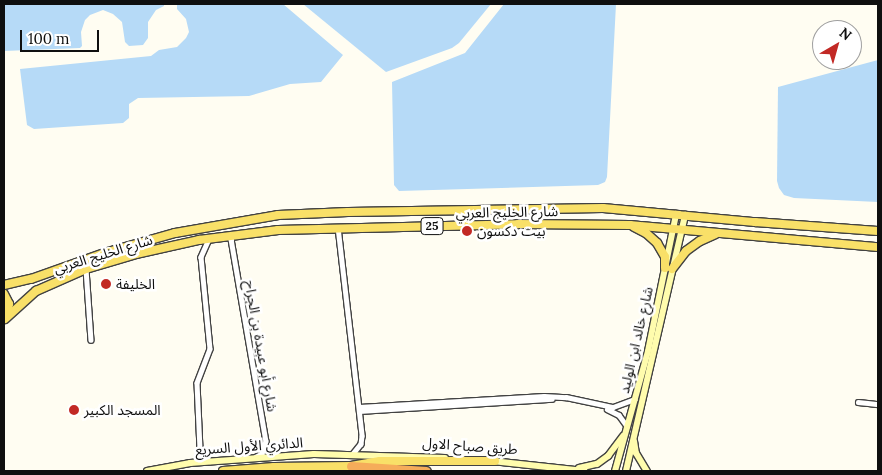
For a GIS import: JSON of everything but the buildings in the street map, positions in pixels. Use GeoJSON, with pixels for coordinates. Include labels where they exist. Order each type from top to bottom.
{"type":"FeatureCollection","features":[{"type":"Feature","properties":{"kind":"highway","name":"طريق صباح الاول"},"geometry":{"type":"LineString","coordinates":[[351,466],[426,471]]}},
{"type":"Feature","properties":{"kind":"main road","name":"شارع الخليج العربي"},"geometry":{"type":"LineString","coordinates":[[4,285],[31,279],[96,256],[175,232],[278,216],[348,212],[603,208],[878,230]]}},
{"type":"Feature","properties":{"kind":"main road","name":"شارع خالد ابن الوليد"},"geometry":{"type":"LineString","coordinates":[[626,471],[680,214]]}},
{"type":"Feature","properties":{"kind":"main road","name":"شارع الخليج العربي"},"geometry":{"type":"LineString","coordinates":[[5,320],[36,291],[86,269],[136,254],[211,237],[278,230],[338,227],[630,225],[878,247]]}},
{"type":"Feature","properties":{"kind":"main road"},"geometry":{"type":"LineString","coordinates":[[630,225],[646,233],[657,243],[669,268],[694,244],[720,233]]}},
{"type":"Feature","properties":{"kind":"main road","name":"شارع خالد ابن الوليد"},"geometry":{"type":"LineString","coordinates":[[615,471],[669,268]]}},
{"type":"Feature","properties":{"kind":"main road","name":"25"},"geometry":{"type":"LineString","coordinates":[[4,294],[8,304],[5,320]]}},
{"type":"Feature","properties":{"kind":"main road"},"geometry":{"type":"LineString","coordinates":[[571,469],[597,464],[608,456],[626,429]]}},
{"type":"Feature","properties":{"kind":"main road"},"geometry":{"type":"LineString","coordinates":[[633,437],[636,453],[647,471]]}},
{"type":"Feature","properties":{"kind":"main road","name":"الدائري الأول السريع"},"geometry":{"type":"LineString","coordinates":[[147,471],[210,461],[256,457],[353,454]]}},
{"type":"Feature","properties":{"kind":"main road","name":"طريق صباح الاول"},"geometry":{"type":"LineString","coordinates":[[353,454],[495,461],[584,471]]}},
{"type":"Feature","properties":{"kind":"main road","name":"الدائري الأول السريع"},"geometry":{"type":"LineString","coordinates":[[223,471],[274,467],[351,466],[380,461],[495,461]]}},
{"type":"Feature","properties":{"kind":"street"},"geometry":{"type":"LineString","coordinates":[[338,227],[362,440],[353,454]]}},
{"type":"Feature","properties":{"kind":"street","name":"شارع أبو عبيدة بن الجراح"},"geometry":{"type":"LineString","coordinates":[[228,235],[232,239],[266,442],[262,454],[256,457]]}},
{"type":"Feature","properties":{"kind":"street"},"geometry":{"type":"LineString","coordinates":[[210,461],[203,455],[200,448],[197,383],[210,349],[201,257],[204,246],[211,237]]}},
{"type":"Feature","properties":{"kind":"street"},"geometry":{"type":"LineString","coordinates":[[86,269],[91,340]]}},
{"type":"Feature","properties":{"kind":"street"},"geometry":{"type":"LineString","coordinates":[[359,409],[544,396],[566,397],[609,408],[620,415],[626,429]]}},
{"type":"Feature","properties":{"kind":"street"},"geometry":{"type":"LineString","coordinates":[[609,408],[624,405],[635,399]]}},
{"type":"Feature","properties":{"kind":"street"},"geometry":{"type":"LineString","coordinates":[[858,402],[878,404]]}},
{"type":"Feature","properties":{"kind":"water"},"geometry":{"type":"Polygon","coordinates":[[[4,4],[164,4],[164,6],[156,10],[148,22],[148,38],[143,45],[129,46],[125,42],[122,22],[113,14],[103,10],[90,15],[85,20],[81,32],[82,46],[80,48],[4,51],[4,4]]]}},
{"type":"Feature","properties":{"kind":"water"},"geometry":{"type":"Polygon","coordinates":[[[177,4],[283,4],[343,55],[321,82],[290,84],[249,96],[138,98],[129,104],[129,118],[123,123],[34,129],[27,125],[20,69],[151,56],[159,50],[177,47],[189,32],[186,19],[177,9],[177,4]]]}},
{"type":"Feature","properties":{"kind":"water"},"geometry":{"type":"Polygon","coordinates":[[[303,4],[491,4],[459,43],[452,48],[386,72],[303,4]]]}},
{"type":"Feature","properties":{"kind":"water"},"geometry":{"type":"Polygon","coordinates":[[[504,4],[616,4],[607,177],[605,182],[598,185],[399,191],[394,185],[392,82],[465,53],[504,4]]]}},
{"type":"Feature","properties":{"kind":"water"},"geometry":{"type":"Polygon","coordinates":[[[878,60],[878,202],[794,198],[784,195],[777,181],[778,87],[841,70],[862,70],[862,64],[878,60]]]}},
{"type":"Feature","properties":{"kind":"place","name":"بيت دكسون"},"geometry":{"type":"Point","coordinates":[467,231]}},
{"type":"Feature","properties":{"kind":"place","name":"الخليفة"},"geometry":{"type":"Point","coordinates":[106,284]}},
{"type":"Feature","properties":{"kind":"place","name":"المسجد الكبير"},"geometry":{"type":"Point","coordinates":[74,410]}}]}
